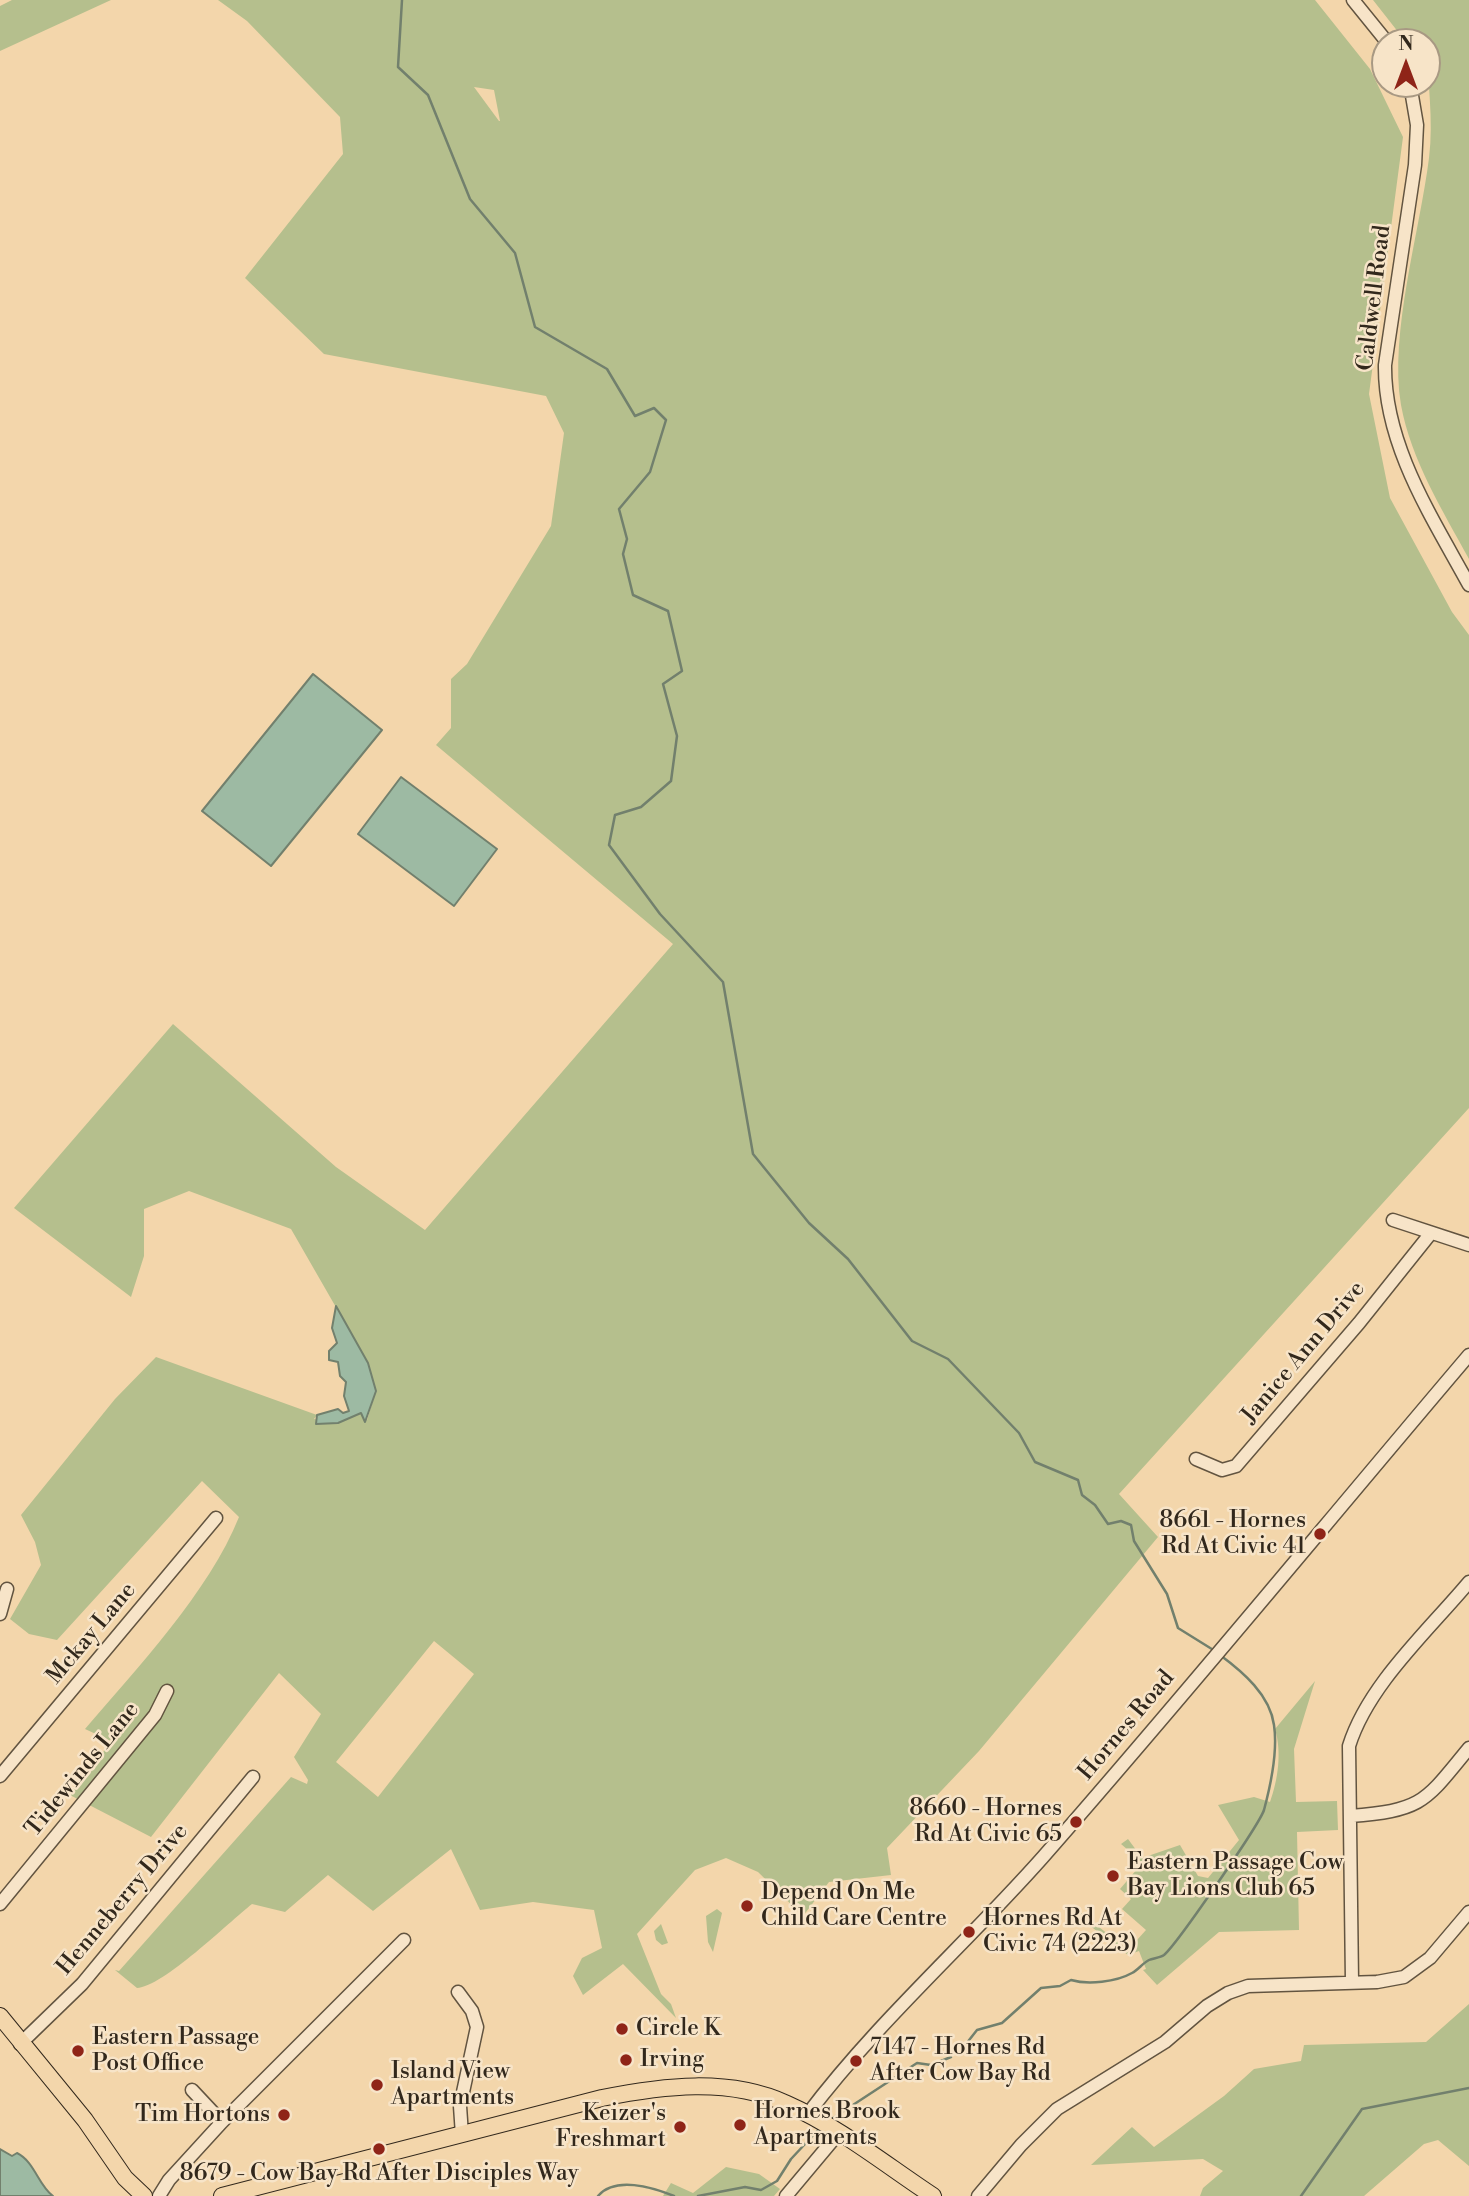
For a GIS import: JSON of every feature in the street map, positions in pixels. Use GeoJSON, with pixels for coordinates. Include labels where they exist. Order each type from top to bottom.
{"type":"FeatureCollection","features":[{"type":"Feature","properties":{"kind":"main road"},"geometry":{"type":"LineString","coordinates":[[0,2016],[20,2044],[85,2120],[125,2178],[144,2196]]}},
{"type":"Feature","properties":{"kind":"main road"},"geometry":{"type":"LineString","coordinates":[[231,2195],[602,2098],[670,2087],[704,2086],[746,2091],[786,2103],[933,2196]]}},
{"type":"Feature","properties":{"kind":"street"},"geometry":{"type":"LineString","coordinates":[[1353,0],[1376,28]]}},
{"type":"Feature","properties":{"kind":"street","name":"Caldwell Road"},"geometry":{"type":"LineString","coordinates":[[1412,98],[1417,125],[1416,153],[1385,365],[1387,399],[1402,454],[1469,585]]}},
{"type":"Feature","properties":{"kind":"street"},"geometry":{"type":"LineString","coordinates":[[1394,1220],[1469,1245]]}},
{"type":"Feature","properties":{"kind":"street","name":"Janice Ann Drive"},"geometry":{"type":"LineString","coordinates":[[1196,1459],[1222,1470],[1236,1466],[1359,1323],[1431,1233]]}},
{"type":"Feature","properties":{"kind":"street","name":"Hornes Road"},"geometry":{"type":"LineString","coordinates":[[786,2196],[824,2125],[929,1975],[991,1916],[1469,1356]]}},
{"type":"Feature","properties":{"kind":"street","name":"Mckay Lane"},"geometry":{"type":"LineString","coordinates":[[0,1776],[216,1518]]}},
{"type":"Feature","properties":{"kind":"street"},"geometry":{"type":"LineString","coordinates":[[1352,1982],[1348,1754],[1358,1721],[1378,1690],[1469,1582]]}},
{"type":"Feature","properties":{"kind":"street"},"geometry":{"type":"LineString","coordinates":[[0,1614],[7,1590]]}},
{"type":"Feature","properties":{"kind":"street","name":"Tidewinds Lane"},"geometry":{"type":"LineString","coordinates":[[0,1904],[155,1715],[167,1692]]}},
{"type":"Feature","properties":{"kind":"street"},"geometry":{"type":"LineString","coordinates":[[1350,1816],[1393,1813],[1418,1803],[1431,1793],[1469,1748]]}},
{"type":"Feature","properties":{"kind":"street","name":"Henneberry Drive"},"geometry":{"type":"LineString","coordinates":[[20,2044],[82,1984],[253,1777]]}},
{"type":"Feature","properties":{"kind":"street"},"geometry":{"type":"LineString","coordinates":[[978,2196],[1021,2145],[1057,2109],[1165,2042],[1207,2006],[1228,1993],[1256,1985],[1392,1980],[1413,1971],[1430,1958],[1469,1912]]}},
{"type":"Feature","properties":{"kind":"street"},"geometry":{"type":"LineString","coordinates":[[159,2196],[169,2180],[222,2122],[404,1940]]}},
{"type":"Feature","properties":{"kind":"street"},"geometry":{"type":"LineString","coordinates":[[458,1992],[472,2011],[477,2027],[460,2106],[462,2135]]}},
{"type":"Feature","properties":{"kind":"street"},"geometry":{"type":"LineString","coordinates":[[192,2090],[222,2122]]}},
{"type":"Feature","properties":{"kind":"shaded area"},"geometry":{"type":"Polygon","coordinates":[[[12,0],[111,0],[0,51],[0,6],[12,0]]]}},
{"type":"Feature","properties":{"kind":"shaded area"},"geometry":{"type":"Polygon","coordinates":[[[218,0],[1315,0],[1370,69],[1371,98],[1384,98],[1403,137],[1369,394],[1390,498],[1452,612],[1469,635],[1469,1108],[1119,1494],[1158,1537],[979,1751],[887,1848],[891,1875],[829,1882],[803,1916],[758,1872],[726,1858],[695,1870],[637,1934],[661,1994],[671,2004],[676,2018],[623,1964],[583,1995],[573,1976],[582,1958],[602,1948],[594,1910],[533,1902],[480,1910],[451,1849],[373,1911],[328,1875],[285,1912],[252,1904],[179,1966],[148,1985],[137,1988],[115,1970],[119,1971],[291,1777],[307,1784],[308,1780],[294,1757],[321,1714],[279,1673],[151,1837],[66,1793],[80,1784],[111,1741],[85,1729],[191,1601],[226,1545],[239,1517],[202,1481],[57,1640],[29,1634],[10,1619],[41,1565],[35,1542],[21,1515],[115,1399],[156,1357],[317,1415],[314,1419],[338,1423],[361,1412],[367,1420],[376,1391],[368,1363],[291,1229],[189,1191],[144,1209],[144,1256],[131,1297],[14,1208],[173,1024],[336,1167],[425,1230],[673,944],[436,745],[451,728],[451,679],[467,664],[551,526],[564,433],[546,396],[324,354],[245,278],[343,154],[340,117],[247,21],[218,0]],[[474,87],[500,121],[494,90],[474,87]],[[434,1641],[336,1762],[378,1797],[474,1674],[434,1641]]]}},
{"type":"Feature","properties":{"kind":"shaded area"},"geometry":{"type":"Polygon","coordinates":[[[1373,0],[1469,0],[1469,559],[1420,465],[1401,405],[1398,377],[1402,314],[1429,158],[1430,98],[1441,98],[1441,28],[1395,28],[1373,0]]]}},
{"type":"Feature","properties":{"kind":"shaded area"},"geometry":{"type":"Polygon","coordinates":[[[313,674],[382,730],[271,866],[202,811],[313,674]]]}},
{"type":"Feature","properties":{"kind":"shaded area"},"geometry":{"type":"Polygon","coordinates":[[[401,777],[497,849],[454,906],[358,834],[401,777]]]}},
{"type":"Feature","properties":{"kind":"shaded area"},"geometry":{"type":"Polygon","coordinates":[[[336,1306],[368,1363],[376,1391],[365,1422],[361,1413],[338,1423],[316,1424],[317,1415],[338,1409],[343,1413],[349,1411],[344,1396],[346,1382],[340,1376],[338,1362],[329,1360],[329,1351],[337,1343],[332,1328],[336,1306]]]}},
{"type":"Feature","properties":{"kind":"shaded area"},"geometry":{"type":"Polygon","coordinates":[[[1315,1681],[1294,1749],[1296,1802],[1337,1801],[1338,1830],[1297,1832],[1299,1930],[1219,1932],[1157,1985],[1143,1970],[1146,1969],[1139,1951],[1128,1955],[1089,1925],[1075,1908],[1128,1950],[1146,1930],[1122,1909],[1131,1899],[1120,1889],[1138,1868],[1131,1861],[1135,1856],[1121,1844],[1128,1839],[1142,1858],[1180,1845],[1198,1876],[1208,1878],[1239,1840],[1218,1805],[1254,1797],[1270,1802],[1278,1766],[1275,1729],[1315,1681]]]}},
{"type":"Feature","properties":{"kind":"shaded area"},"geometry":{"type":"Polygon","coordinates":[[[717,1909],[722,1913],[713,1952],[708,1942],[706,1916],[717,1909]]]}},
{"type":"Feature","properties":{"kind":"shaded area"},"geometry":{"type":"Polygon","coordinates":[[[661,1924],[668,1943],[662,1945],[656,1940],[654,1931],[661,1924]]]}},
{"type":"Feature","properties":{"kind":"shaded area"},"geometry":{"type":"Polygon","coordinates":[[[1469,2004],[1469,2166],[1438,2140],[1424,2144],[1364,2196],[1200,2196],[1203,2188],[1223,2171],[1203,2159],[1091,2165],[1132,2127],[1154,2147],[1224,2096],[1254,2069],[1301,2061],[1304,2045],[1426,2042],[1469,2004]]]}},
{"type":"Feature","properties":{"kind":"shaded area"},"geometry":{"type":"Polygon","coordinates":[[[0,2149],[12,2156],[17,2153],[23,2157],[53,2196],[0,2196],[0,2149]]]}},
{"type":"Feature","properties":{"kind":"shaded area"},"geometry":{"type":"Polygon","coordinates":[[[726,2167],[759,2174],[780,2189],[774,2196],[663,2196],[671,2183],[693,2193],[726,2167]]]}},
{"type":"Feature","properties":{"kind":"waterway"},"geometry":{"type":"LineString","coordinates":[[402,0],[398,67],[428,95],[470,199],[515,253],[535,327],[607,369],[635,416],[654,408],[666,420],[650,472],[619,509],[627,539],[623,554],[633,595],[668,611],[682,671],[663,684],[677,736],[671,781],[641,807],[615,815],[609,845],[660,914],[723,982],[753,1154],[809,1223],[848,1259],[912,1341],[948,1359],[1019,1433],[1035,1462],[1078,1480],[1082,1495],[1095,1505],[1108,1524],[1121,1521],[1131,1525],[1134,1541],[1167,1594],[1178,1628],[1215,1651]]}},
{"type":"Feature","properties":{"kind":"waterway"},"geometry":{"type":"LineString","coordinates":[[966,2044],[977,2030],[1002,2023],[1041,1988],[1060,1986],[1071,1980],[1094,1982],[1118,1979],[1134,1972],[1149,1960],[1164,1955],[1248,1837],[1264,1810],[1269,1790],[1274,1757],[1274,1725],[1261,1694],[1238,1669],[1220,1655]]}},
{"type":"Feature","properties":{"kind":"waterway"},"geometry":{"type":"LineString","coordinates":[[830,2120],[917,2063],[931,2065],[951,2057]]}},
{"type":"Feature","properties":{"kind":"waterway"},"geometry":{"type":"LineString","coordinates":[[1301,2196],[1362,2109],[1469,2088]]}},
{"type":"Feature","properties":{"kind":"waterway"},"geometry":{"type":"LineString","coordinates":[[698,2196],[745,2187],[761,2190],[777,2181],[791,2159],[819,2129]]}},
{"type":"Feature","properties":{"kind":"waterway"},"geometry":{"type":"LineString","coordinates":[[598,2196],[614,2186],[624,2185],[655,2189],[674,2196]]}},
{"type":"Feature","properties":{"kind":"place","name":"8661 - Hornes Rd At Civic 41"},"geometry":{"type":"Point","coordinates":[1320,1534]}},
{"type":"Feature","properties":{"kind":"place","name":"8660 - Hornes Rd At Civic 65"},"geometry":{"type":"Point","coordinates":[1076,1822]}},
{"type":"Feature","properties":{"kind":"place","name":"Eastern Passage Cow Bay Lions Club 65"},"geometry":{"type":"Point","coordinates":[1113,1876]}},
{"type":"Feature","properties":{"kind":"place","name":"Depend On Me Child Care Centre"},"geometry":{"type":"Point","coordinates":[747,1906]}},
{"type":"Feature","properties":{"kind":"place","name":"Hornes Rd At Civic 74 (2223)"},"geometry":{"type":"Point","coordinates":[969,1932]}},
{"type":"Feature","properties":{"kind":"place","name":"Circle K"},"geometry":{"type":"Point","coordinates":[622,2029]}},
{"type":"Feature","properties":{"kind":"place","name":"Eastern Passage Post Office"},"geometry":{"type":"Point","coordinates":[78,2051]}},
{"type":"Feature","properties":{"kind":"place","name":"Irving"},"geometry":{"type":"Point","coordinates":[626,2060]}},
{"type":"Feature","properties":{"kind":"place","name":"7147 - Hornes Rd After Cow Bay Rd"},"geometry":{"type":"Point","coordinates":[856,2061]}},
{"type":"Feature","properties":{"kind":"place","name":"Island View Apartments"},"geometry":{"type":"Point","coordinates":[377,2085]}},
{"type":"Feature","properties":{"kind":"place","name":"Tim Hortons"},"geometry":{"type":"Point","coordinates":[284,2115]}},
{"type":"Feature","properties":{"kind":"place","name":"Hornes Brook Apartments"},"geometry":{"type":"Point","coordinates":[740,2125]}},
{"type":"Feature","properties":{"kind":"place","name":"Keizer's Freshmart"},"geometry":{"type":"Point","coordinates":[680,2127]}},
{"type":"Feature","properties":{"kind":"place","name":"8679 - Cow Bay Rd After Disciples Way"},"geometry":{"type":"Point","coordinates":[379,2149]}}]}
